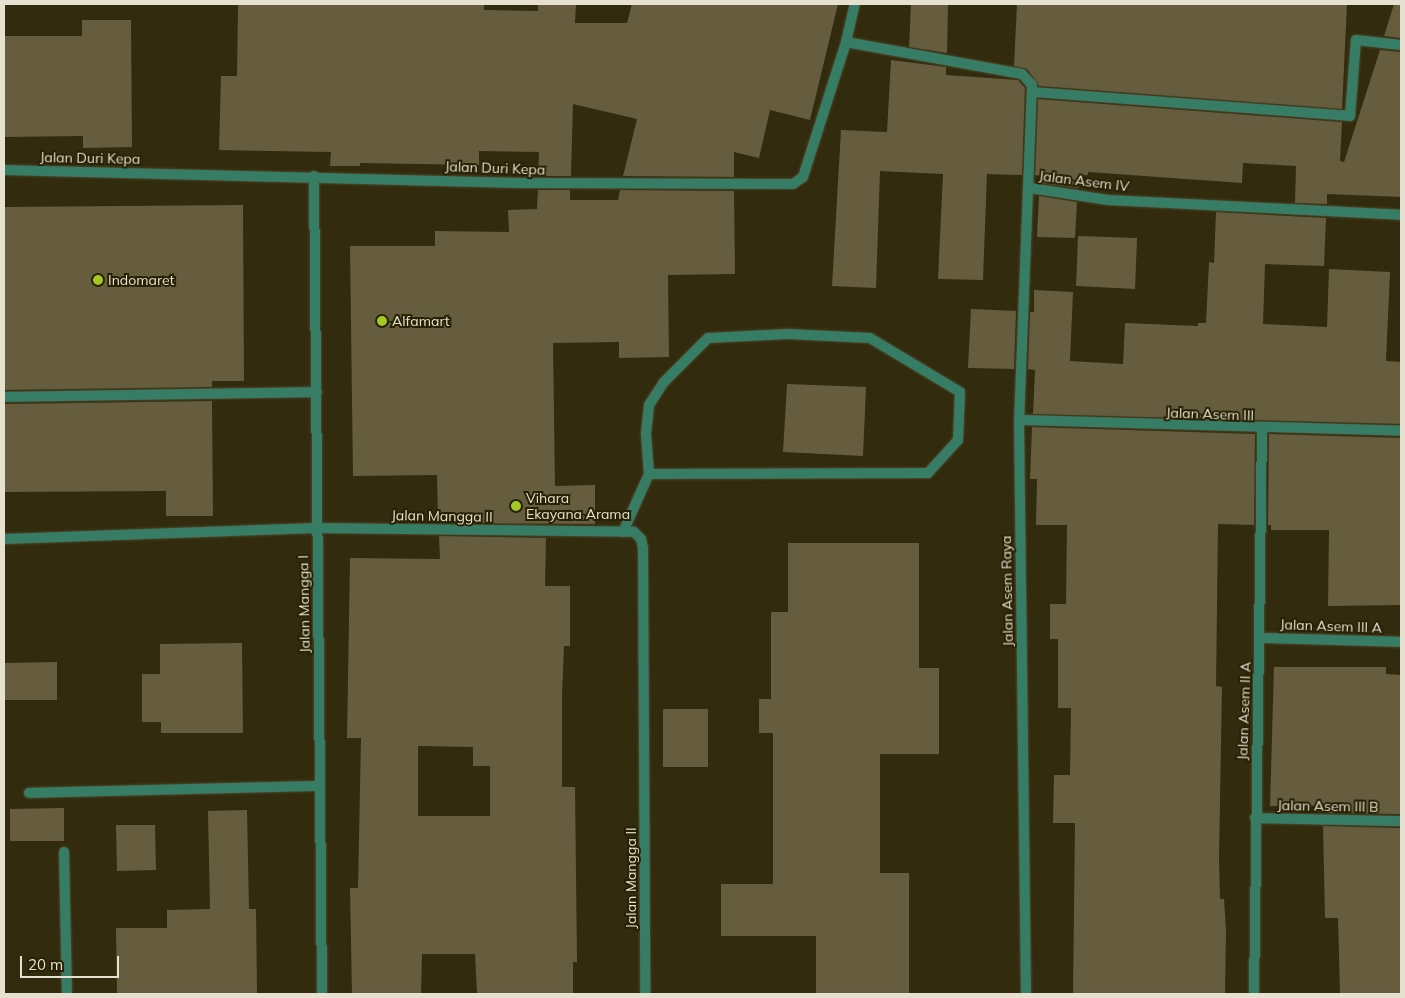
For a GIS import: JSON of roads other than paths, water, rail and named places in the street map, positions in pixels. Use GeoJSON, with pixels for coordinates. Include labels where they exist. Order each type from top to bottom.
{"type":"FeatureCollection","features":[{"type":"Feature","properties":{"kind":"street","name":"Jalan Duri Kepa"},"geometry":{"type":"LineString","coordinates":[[4,170],[314,176],[521,183],[793,184],[803,177],[846,42],[854,4]]}},
{"type":"Feature","properties":{"kind":"street"},"geometry":{"type":"LineString","coordinates":[[846,42],[1022,74],[1029,78],[1033,92],[1350,116],[1356,40],[1401,45]]}},
{"type":"Feature","properties":{"kind":"street","name":"Jalan Asem IV"},"geometry":{"type":"LineString","coordinates":[[1033,92],[1030,188],[1108,200],[1401,215]]}},
{"type":"Feature","properties":{"kind":"street"},"geometry":{"type":"LineString","coordinates":[[4,539],[317,528],[314,176]]}},
{"type":"Feature","properties":{"kind":"street","name":"Jalan Asem Raya"},"geometry":{"type":"LineString","coordinates":[[1026,994],[1018,420],[1030,188]]}},
{"type":"Feature","properties":{"kind":"street"},"geometry":{"type":"LineString","coordinates":[[623,532],[649,474],[646,434],[650,405],[664,382],[708,338],[788,334],[870,338],[960,392],[958,440],[928,472],[649,474]]}},
{"type":"Feature","properties":{"kind":"street"},"geometry":{"type":"LineString","coordinates":[[4,398],[317,392]]}},
{"type":"Feature","properties":{"kind":"street","name":"Jalan Asem III"},"geometry":{"type":"LineString","coordinates":[[1018,420],[1262,429],[1401,431]]}},
{"type":"Feature","properties":{"kind":"street","name":"Jalan Asem II A"},"geometry":{"type":"LineString","coordinates":[[1254,994],[1255,818],[1261,638],[1262,429]]}},
{"type":"Feature","properties":{"kind":"street","name":"Jalan Mangga II"},"geometry":{"type":"LineString","coordinates":[[317,528],[634,532],[641,539],[643,548],[645,994]]}},
{"type":"Feature","properties":{"kind":"street","name":"Jalan Mangga I"},"geometry":{"type":"LineString","coordinates":[[317,528],[322,994]]}},
{"type":"Feature","properties":{"kind":"street","name":"Jalan Asem III A"},"geometry":{"type":"LineString","coordinates":[[1261,638],[1401,642]]}},
{"type":"Feature","properties":{"kind":"street"},"geometry":{"type":"LineString","coordinates":[[30,793],[320,786]]}},
{"type":"Feature","properties":{"kind":"street","name":"Jalan Asem III B"},"geometry":{"type":"LineString","coordinates":[[1255,818],[1401,821]]}},
{"type":"Feature","properties":{"kind":"street"},"geometry":{"type":"LineString","coordinates":[[64,852],[67,994]]}},
{"type":"Feature","properties":{"kind":"place","name":"Indomaret"},"geometry":{"type":"Point","coordinates":[98,280]}},
{"type":"Feature","properties":{"kind":"place","name":"Alfamart"},"geometry":{"type":"Point","coordinates":[382,321]}},
{"type":"Feature","properties":{"kind":"place","name":"Vihara Ekayana Arama"},"geometry":{"type":"Point","coordinates":[516,506]}}]}
